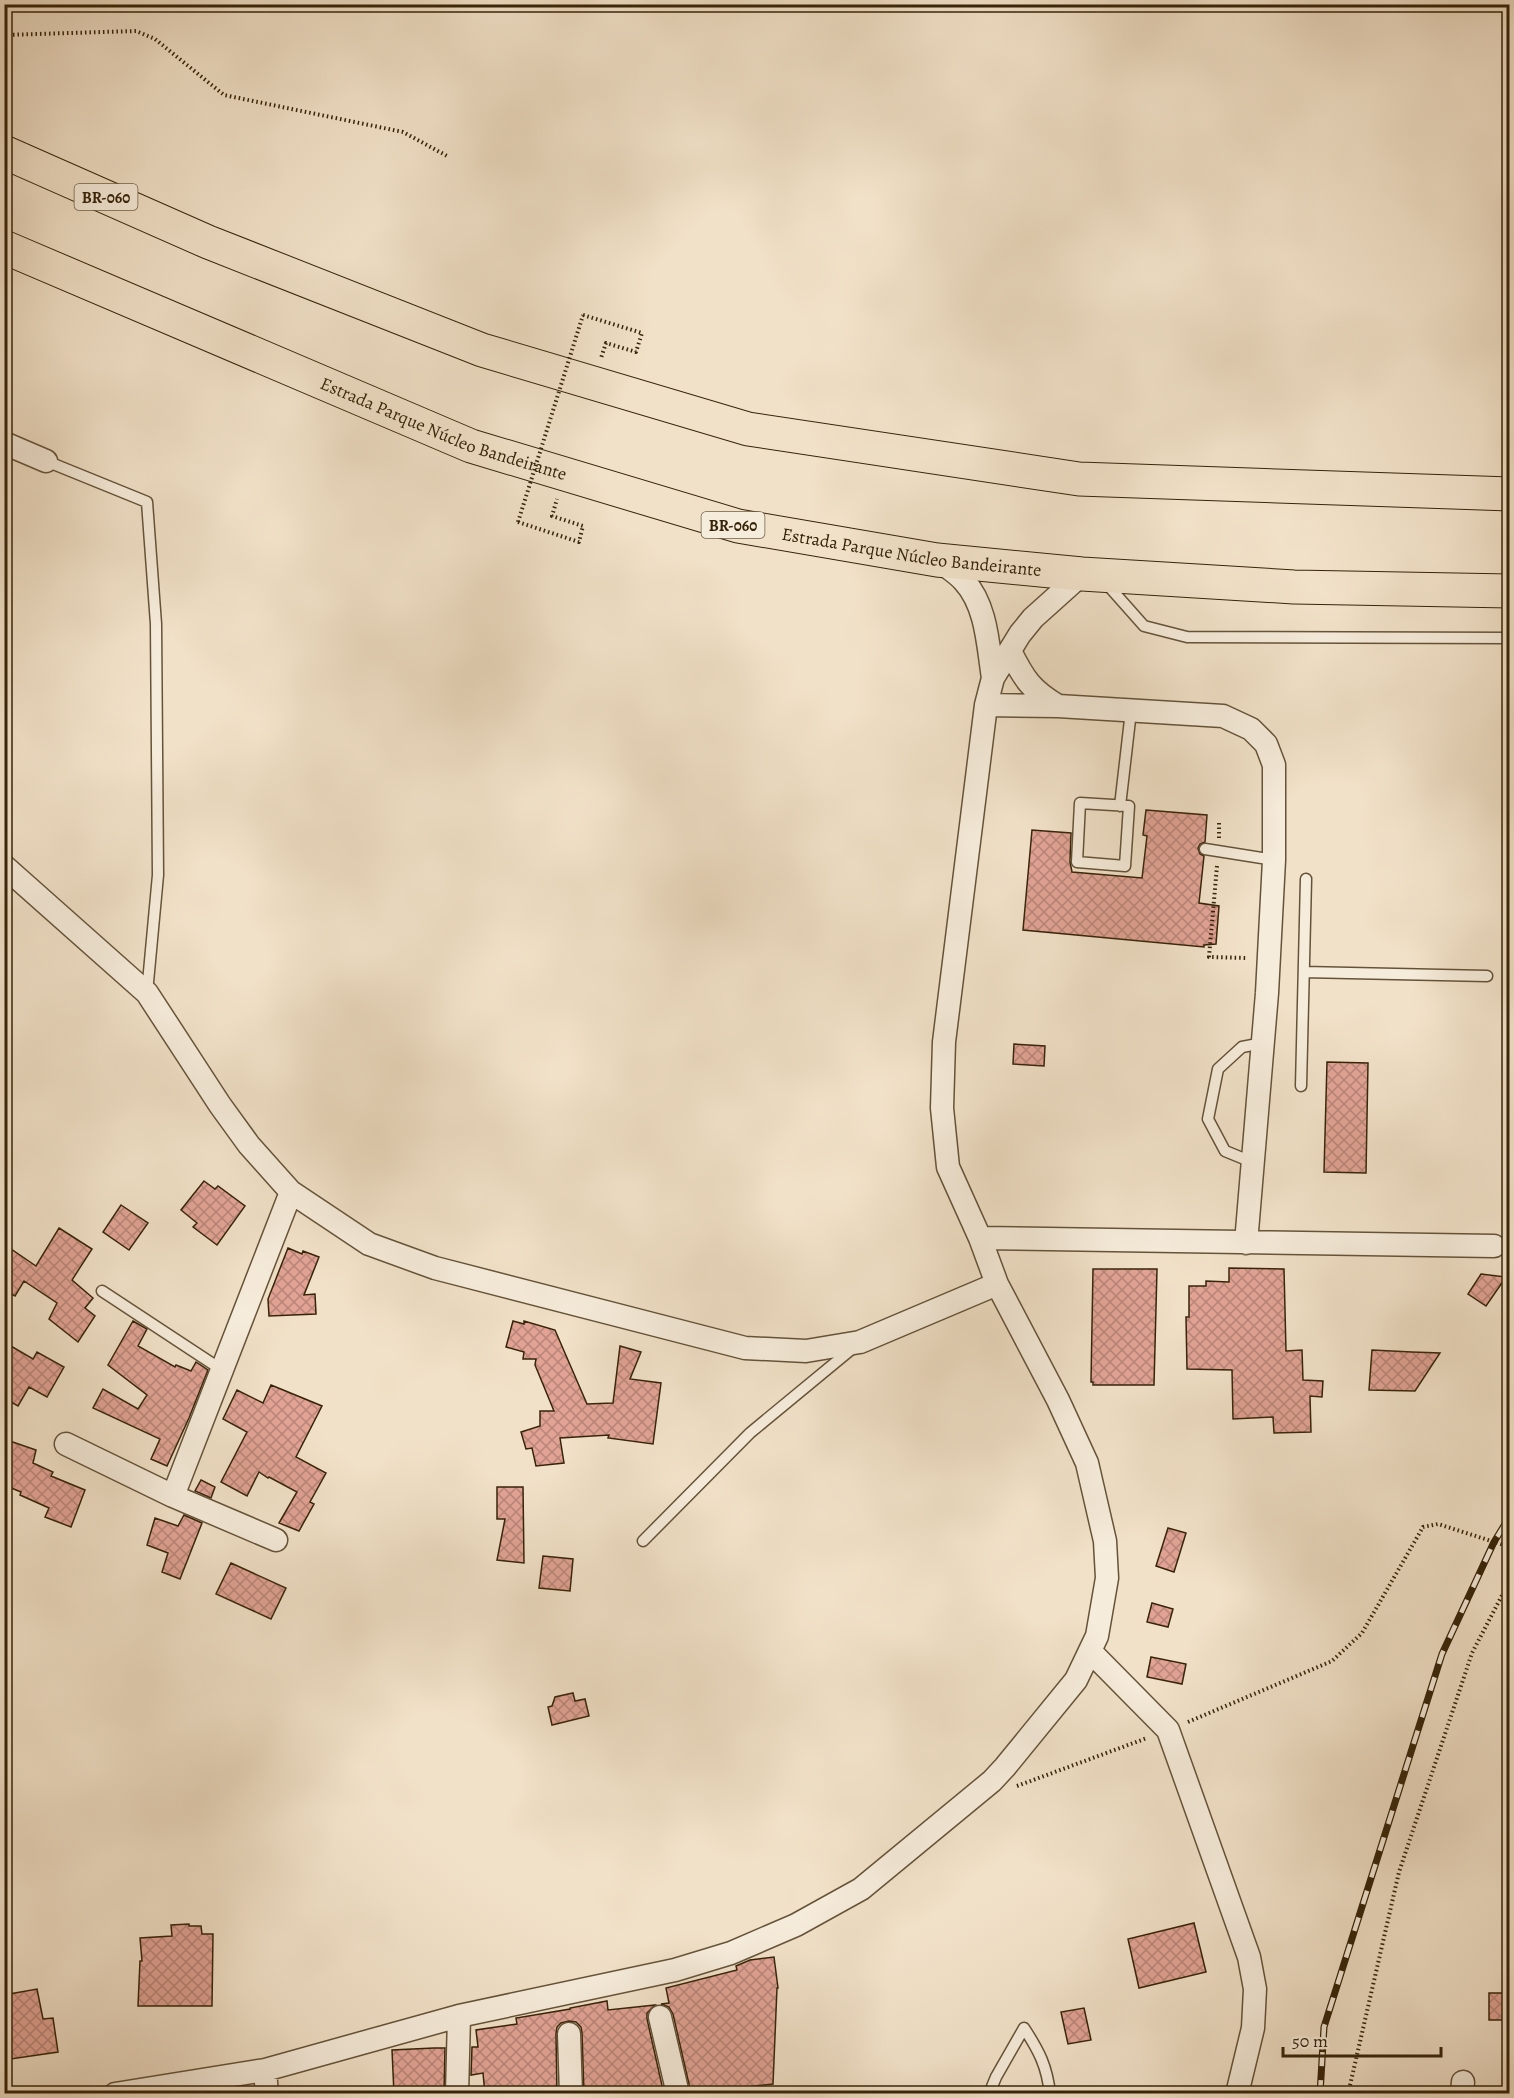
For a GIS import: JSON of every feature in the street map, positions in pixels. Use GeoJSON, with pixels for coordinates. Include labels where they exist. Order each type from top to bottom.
{"type":"FeatureCollection","features":[{"type":"Feature","properties":{"kind":"highway","name":"BR-060"},"geometry":{"type":"LineString","coordinates":[[4,152],[208,242],[482,350],[748,429],[1079,479],[1509,494]]}},
{"type":"Feature","properties":{"kind":"highway","name":"Estrada Parque Núcleo Bandeirante"},"geometry":{"type":"LineString","coordinates":[[4,247],[471,446],[738,526],[937,560],[1091,574],[1294,587],[1509,591]]}},
{"type":"Feature","properties":{"kind":"street"},"geometry":{"type":"LineString","coordinates":[[4,442],[46,461]]}},
{"type":"Feature","properties":{"kind":"street"},"geometry":{"type":"LineString","coordinates":[[937,560],[963,579],[974,593],[983,616],[993,678]]}},
{"type":"Feature","properties":{"kind":"street"},"geometry":{"type":"LineString","coordinates":[[115,2094],[265,2070],[459,2016],[675,1970],[731,1953],[796,1925],[861,1888],[992,1781],[1076,1680],[1097,1636],[1107,1578],[1105,1541],[1087,1463],[1058,1400],[997,1284],[980,1238],[948,1167],[942,1108],[944,1042],[986,705],[993,678],[1033,618],[1091,574]]}},
{"type":"Feature","properties":{"kind":"street"},"geometry":{"type":"LineString","coordinates":[[1010,651],[1020,672],[1037,694],[1058,706]]}},
{"type":"Feature","properties":{"kind":"street"},"geometry":{"type":"LineString","coordinates":[[986,705],[1058,706],[1223,716],[1251,729],[1266,744],[1274,765],[1274,860],[1267,993],[1246,1243]]}},
{"type":"Feature","properties":{"kind":"street"},"geometry":{"type":"LineString","coordinates":[[4,866],[147,993],[220,1105],[249,1145],[291,1192],[369,1244],[435,1268],[745,1348],[806,1351],[860,1342],[997,1284]]}},
{"type":"Feature","properties":{"kind":"street"},"geometry":{"type":"LineString","coordinates":[[173,1496],[291,1192]]}},
{"type":"Feature","properties":{"kind":"street"},"geometry":{"type":"LineString","coordinates":[[980,1238],[1494,1246]]}},
{"type":"Feature","properties":{"kind":"street"},"geometry":{"type":"LineString","coordinates":[[66,1444],[173,1496],[276,1540]]}},
{"type":"Feature","properties":{"kind":"street"},"geometry":{"type":"LineString","coordinates":[[1090,1651],[1168,1730],[1250,1957],[1255,1989],[1253,2028],[1237,2094]]}},
{"type":"Feature","properties":{"kind":"street"},"geometry":{"type":"LineString","coordinates":[[457,2094],[459,2016]]}},
{"type":"Feature","properties":{"kind":"street"},"geometry":{"type":"LineString","coordinates":[[660,2017],[678,2094]]}},
{"type":"Feature","properties":{"kind":"street"},"geometry":{"type":"LineString","coordinates":[[569,2034],[571,2094]]}},
{"type":"Feature","properties":{"kind":"street"},"geometry":{"type":"LineString","coordinates":[[265,2070],[267,2094]]}},
{"type":"Feature","properties":{"kind":"lane"},"geometry":{"type":"LineString","coordinates":[[46,461],[147,502],[156,624],[158,875],[147,993]]}},
{"type":"Feature","properties":{"kind":"lane"},"geometry":{"type":"LineString","coordinates":[[1091,574],[1144,626],[1187,637],[1509,638]]}},
{"type":"Feature","properties":{"kind":"lane"},"geometry":{"type":"LineString","coordinates":[[1120,806],[1131,711]]}},
{"type":"Feature","properties":{"kind":"lane"},"geometry":{"type":"LineString","coordinates":[[1080,803],[1120,806],[1129,806],[1125,866],[1077,862],[1080,803]]}},
{"type":"Feature","properties":{"kind":"lane"},"geometry":{"type":"LineString","coordinates":[[1205,849],[1274,860]]}},
{"type":"Feature","properties":{"kind":"lane"},"geometry":{"type":"LineString","coordinates":[[1301,1086],[1306,879]]}},
{"type":"Feature","properties":{"kind":"lane"},"geometry":{"type":"LineString","coordinates":[[1304,972],[1487,976]]}},
{"type":"Feature","properties":{"kind":"lane"},"geometry":{"type":"LineString","coordinates":[[1252,1162],[1225,1151],[1208,1119],[1218,1069],[1242,1047],[1263,1043]]}},
{"type":"Feature","properties":{"kind":"lane"},"geometry":{"type":"LineString","coordinates":[[102,1291],[223,1370]]}},
{"type":"Feature","properties":{"kind":"lane"},"geometry":{"type":"LineString","coordinates":[[643,1541],[750,1433],[860,1342]]}},
{"type":"Feature","properties":{"kind":"lane"},"geometry":{"type":"LineString","coordinates":[[989,2094],[1024,2028],[1038,2049],[1047,2070],[1050,2094]]}},
{"type":"Feature","properties":{"kind":"path"},"geometry":{"type":"LineString","coordinates":[[4,35],[136,31],[155,39],[224,95],[403,132],[449,157]]}},
{"type":"Feature","properties":{"kind":"path"},"geometry":{"type":"LineString","coordinates":[[552,516],[583,526],[579,542],[518,522],[583,315],[642,333],[636,352],[606,343]]}},
{"type":"Feature","properties":{"kind":"path"},"geometry":{"type":"LineString","coordinates":[[1219,823],[1209,957],[1248,958]]}},
{"type":"Feature","properties":{"kind":"path"},"geometry":{"type":"LineString","coordinates":[[1009,1789],[1168,1730],[1332,1661],[1362,1633],[1423,1527],[1438,1524],[1509,1547]]}},
{"type":"Feature","properties":{"kind":"path"},"geometry":{"type":"LineString","coordinates":[[1348,2094],[1399,1872],[1472,1653],[1509,1580]]}},
{"type":"Feature","properties":{"kind":"building"},"geometry":{"type":"Polygon","coordinates":[[[1146,810],[1207,815],[1205,842],[1198,848],[1200,854],[1204,856],[1199,903],[1219,906],[1216,944],[1204,945],[1204,947],[1023,930],[1032,830],[1071,833],[1072,872],[1142,878],[1147,836],[1143,835],[1146,810]]]}},
{"type":"Feature","properties":{"kind":"building"},"geometry":{"type":"Polygon","coordinates":[[[1014,1044],[1045,1046],[1044,1066],[1013,1064],[1014,1044]]]}},
{"type":"Feature","properties":{"kind":"building"},"geometry":{"type":"Polygon","coordinates":[[[1327,1062],[1368,1063],[1366,1173],[1324,1172],[1327,1062]]]}},
{"type":"Feature","properties":{"kind":"building"},"geometry":{"type":"Polygon","coordinates":[[[204,1181],[215,1189],[218,1186],[245,1206],[217,1245],[193,1227],[197,1223],[181,1210],[204,1181]]]}},
{"type":"Feature","properties":{"kind":"building"},"geometry":{"type":"Polygon","coordinates":[[[121,1205],[148,1223],[129,1250],[103,1232],[121,1205]]]}},
{"type":"Feature","properties":{"kind":"building"},"geometry":{"type":"Polygon","coordinates":[[[59,1228],[92,1249],[72,1280],[93,1298],[85,1308],[95,1316],[78,1342],[49,1319],[57,1303],[24,1281],[15,1296],[4,1290],[4,1259],[11,1249],[36,1266],[59,1228]]]}},
{"type":"Feature","properties":{"kind":"building"},"geometry":{"type":"Polygon","coordinates":[[[288,1248],[302,1254],[303,1251],[319,1257],[304,1295],[315,1294],[316,1314],[269,1316],[268,1299],[288,1248]]]}},
{"type":"Feature","properties":{"kind":"building"},"geometry":{"type":"Polygon","coordinates":[[[1229,1268],[1284,1269],[1286,1351],[1302,1350],[1303,1380],[1323,1381],[1322,1397],[1310,1396],[1311,1432],[1274,1433],[1273,1417],[1233,1419],[1232,1370],[1187,1369],[1186,1317],[1189,1317],[1189,1286],[1206,1286],[1206,1281],[1229,1282],[1229,1268]]]}},
{"type":"Feature","properties":{"kind":"building"},"geometry":{"type":"Polygon","coordinates":[[[1093,1269],[1157,1269],[1154,1385],[1093,1385],[1091,1382],[1093,1269]]]}},
{"type":"Feature","properties":{"kind":"building"},"geometry":{"type":"Polygon","coordinates":[[[1481,1274],[1506,1277],[1486,1306],[1468,1294],[1481,1274]]]}},
{"type":"Feature","properties":{"kind":"building"},"geometry":{"type":"Polygon","coordinates":[[[133,1321],[147,1329],[138,1346],[175,1367],[176,1365],[191,1371],[196,1362],[208,1370],[167,1466],[151,1459],[160,1439],[93,1408],[103,1389],[138,1409],[147,1395],[108,1365],[133,1321]]]}},
{"type":"Feature","properties":{"kind":"building"},"geometry":{"type":"Polygon","coordinates":[[[513,1321],[524,1324],[524,1321],[555,1330],[587,1404],[613,1403],[620,1346],[641,1352],[630,1379],[661,1383],[653,1444],[608,1438],[609,1435],[560,1438],[564,1463],[536,1466],[532,1448],[526,1449],[521,1432],[540,1426],[540,1411],[554,1411],[535,1365],[536,1359],[523,1359],[524,1352],[506,1347],[513,1321]]]}},
{"type":"Feature","properties":{"kind":"building"},"geometry":{"type":"Polygon","coordinates":[[[4,1342],[33,1359],[37,1352],[64,1367],[47,1397],[29,1387],[18,1406],[4,1398],[4,1342]]]}},
{"type":"Feature","properties":{"kind":"building"},"geometry":{"type":"Polygon","coordinates":[[[1372,1350],[1440,1353],[1415,1391],[1369,1390],[1372,1350]]]}},
{"type":"Feature","properties":{"kind":"building"},"geometry":{"type":"Polygon","coordinates":[[[271,1385],[322,1406],[296,1457],[326,1473],[310,1502],[314,1504],[299,1531],[279,1523],[297,1492],[259,1472],[247,1496],[221,1482],[247,1432],[223,1419],[237,1390],[263,1403],[271,1385]]]}},
{"type":"Feature","properties":{"kind":"building"},"geometry":{"type":"Polygon","coordinates":[[[4,1439],[36,1450],[33,1463],[53,1472],[51,1476],[85,1490],[71,1527],[45,1517],[49,1508],[4,1485],[4,1439]]]}},
{"type":"Feature","properties":{"kind":"building"},"geometry":{"type":"Polygon","coordinates":[[[201,1480],[215,1487],[211,1498],[195,1491],[201,1480]]]}},
{"type":"Feature","properties":{"kind":"building"},"geometry":{"type":"Polygon","coordinates":[[[497,1487],[523,1487],[524,1563],[497,1560],[505,1519],[497,1519],[497,1487]]]}},
{"type":"Feature","properties":{"kind":"building"},"geometry":{"type":"Polygon","coordinates":[[[184,1515],[202,1523],[180,1579],[162,1572],[168,1553],[147,1545],[155,1518],[178,1526],[184,1515]]]}},
{"type":"Feature","properties":{"kind":"building"},"geometry":{"type":"Polygon","coordinates":[[[1168,1528],[1186,1533],[1174,1572],[1156,1566],[1168,1528]]]}},
{"type":"Feature","properties":{"kind":"building"},"geometry":{"type":"Polygon","coordinates":[[[543,1556],[573,1559],[570,1591],[539,1588],[543,1556]]]}},
{"type":"Feature","properties":{"kind":"building"},"geometry":{"type":"Polygon","coordinates":[[[231,1563],[286,1588],[271,1619],[216,1594],[231,1563]]]}},
{"type":"Feature","properties":{"kind":"building"},"geometry":{"type":"Polygon","coordinates":[[[1152,1603],[1173,1609],[1168,1627],[1147,1622],[1152,1603]]]}},
{"type":"Feature","properties":{"kind":"building"},"geometry":{"type":"Polygon","coordinates":[[[1151,1657],[1186,1664],[1182,1684],[1147,1677],[1151,1657]]]}},
{"type":"Feature","properties":{"kind":"building"},"geometry":{"type":"Polygon","coordinates":[[[573,1693],[575,1701],[585,1699],[589,1716],[552,1725],[548,1707],[552,1706],[555,1697],[573,1693]]]}},
{"type":"Feature","properties":{"kind":"building"},"geometry":{"type":"Polygon","coordinates":[[[1194,1923],[1206,1972],[1139,1988],[1128,1939],[1194,1923]]]}},
{"type":"Feature","properties":{"kind":"building"},"geometry":{"type":"Polygon","coordinates":[[[189,1924],[189,1926],[201,1926],[202,1934],[213,1934],[212,2006],[138,2006],[140,1961],[142,1961],[140,1938],[172,1936],[171,1925],[189,1924]]]}},
{"type":"Feature","properties":{"kind":"building"},"geometry":{"type":"Polygon","coordinates":[[[774,1957],[778,1988],[773,2084],[691,2093],[673,2014],[669,2007],[661,2004],[669,2003],[666,1988],[737,1970],[736,1966],[750,1960],[774,1957]]]}},
{"type":"Feature","properties":{"kind":"building"},"geometry":{"type":"Polygon","coordinates":[[[37,1989],[43,2019],[53,2018],[58,2052],[4,2060],[4,1995],[37,1989]]]}},
{"type":"Feature","properties":{"kind":"building"},"geometry":{"type":"Polygon","coordinates":[[[1489,1993],[1509,1993],[1509,2020],[1489,2020],[1489,1993]]]}},
{"type":"Feature","properties":{"kind":"building"},"geometry":{"type":"Polygon","coordinates":[[[607,2001],[608,2010],[655,2005],[647,2013],[647,2019],[663,2090],[637,2094],[584,2094],[581,2027],[576,2022],[569,2021],[557,2027],[557,2094],[485,2094],[483,2073],[471,2075],[472,2047],[478,2047],[476,2030],[517,2024],[516,2018],[607,2001]]]}},
{"type":"Feature","properties":{"kind":"building"},"geometry":{"type":"Polygon","coordinates":[[[1084,2008],[1091,2040],[1068,2044],[1061,2012],[1084,2008]]]}},
{"type":"Feature","properties":{"kind":"building"},"geometry":{"type":"Polygon","coordinates":[[[445,2048],[444,2094],[394,2094],[392,2050],[445,2048]]]}},
{"type":"Feature","properties":{"kind":"railway"},"geometry":{"type":"LineString","coordinates":[[1320,2094],[1324,2027],[1442,1654],[1494,1542],[1510,1516]]}}]}
